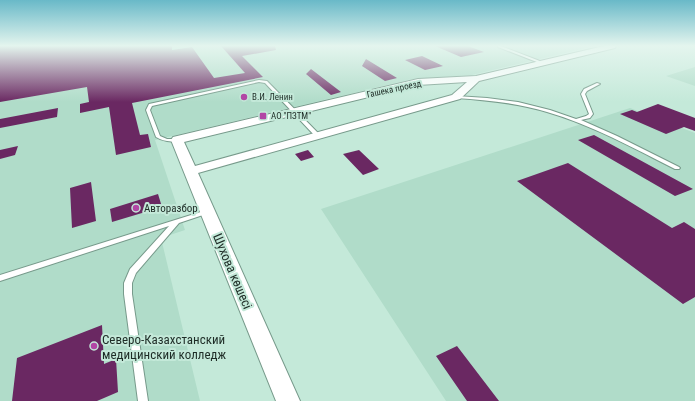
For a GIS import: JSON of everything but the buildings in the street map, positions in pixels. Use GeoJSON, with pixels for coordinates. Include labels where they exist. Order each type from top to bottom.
{"type":"FeatureCollection","features":[{"type":"Feature","properties":{"kind":"street","name":"Гашека проезд"},"geometry":{"type":"LineString","coordinates":[[177,140],[418,82],[476,79],[536,65]]}},
{"type":"Feature","properties":{"kind":"street"},"geometry":{"type":"LineString","coordinates":[[190,171],[456,97],[476,79]]}},
{"type":"Feature","properties":{"kind":"street","name":"Шухова көшесі"},"geometry":{"type":"LineString","coordinates":[[177,140],[288,401]]}},
{"type":"Feature","properties":{"kind":"lane"},"geometry":{"type":"LineString","coordinates":[[177,140],[166,140],[158,137],[148,110],[150,105],[262,81],[266,82],[317,135]]}},
{"type":"Feature","properties":{"kind":"lane"},"geometry":{"type":"LineString","coordinates":[[577,120],[588,117],[591,114],[583,94],[585,90],[598,84]]}},
{"type":"Feature","properties":{"kind":"lane"},"geometry":{"type":"LineString","coordinates":[[456,97],[490,98],[515,102],[577,120],[677,168]]}},
{"type":"Feature","properties":{"kind":"lane"},"geometry":{"type":"LineString","coordinates":[[0,278],[208,212]]}},
{"type":"Feature","properties":{"kind":"lane"},"geometry":{"type":"LineString","coordinates":[[143,401],[128,294],[128,283],[133,271],[177,222]]}},
{"type":"Feature","properties":{"kind":"shaded area"},"geometry":{"type":"Polygon","coordinates":[[[0,65],[516,65],[472,75],[412,79],[155,140],[185,230],[161,238],[200,401],[0,401],[0,65]]]}},
{"type":"Feature","properties":{"kind":"shaded area"},"geometry":{"type":"Polygon","coordinates":[[[695,67],[695,86],[666,76],[695,67]]]}},
{"type":"Feature","properties":{"kind":"shaded area"},"geometry":{"type":"Polygon","coordinates":[[[630,108],[695,133],[695,401],[446,401],[321,209],[630,108]]]}},
{"type":"Feature","properties":{"kind":"place","name":"В.И. Ленин"},"geometry":{"type":"Point","coordinates":[244,97]}},
{"type":"Feature","properties":{"kind":"place","name":"АО \"ПЗТМ\""},"geometry":{"type":"Point","coordinates":[263,116]}},
{"type":"Feature","properties":{"kind":"place","name":"Авторазбор"},"geometry":{"type":"Point","coordinates":[136,208]}},
{"type":"Feature","properties":{"kind":"place","name":"Северо-Казахстанский медицинский колледж"},"geometry":{"type":"Point","coordinates":[94,346]}}]}
